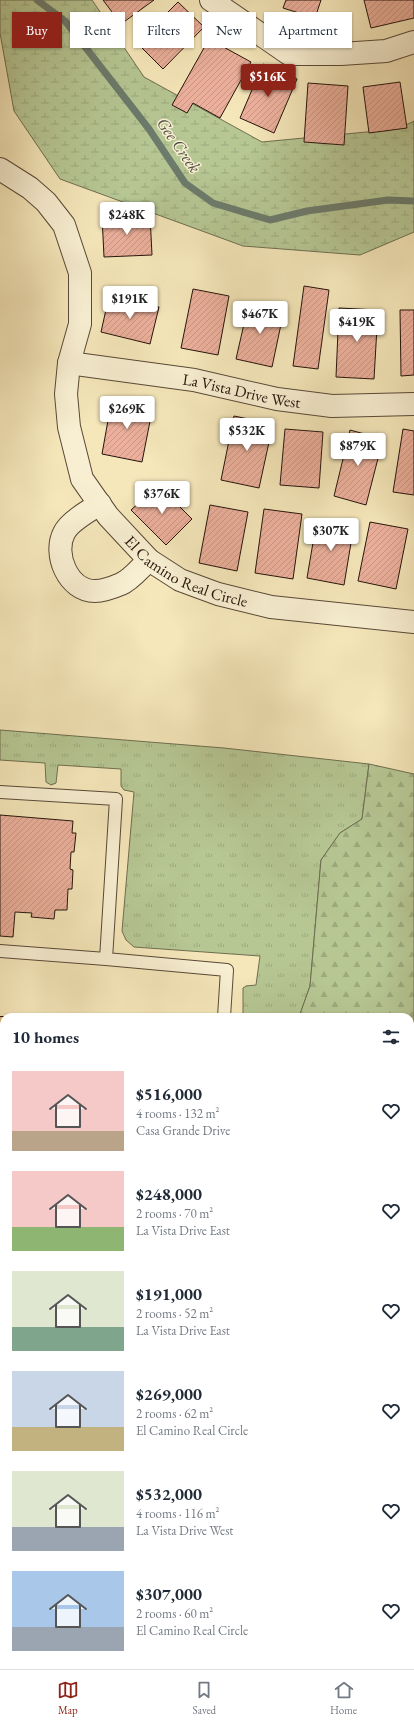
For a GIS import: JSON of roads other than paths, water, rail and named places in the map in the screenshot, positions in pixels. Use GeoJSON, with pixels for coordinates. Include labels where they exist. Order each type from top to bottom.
{"type":"FeatureCollection","features":[{"type":"Feature","properties":{"kind":"street"},"geometry":{"type":"LineString","coordinates":[[211,0],[289,54],[341,54],[386,51],[414,42]]}},
{"type":"Feature","properties":{"kind":"street","name":"El Camino Real Circle"},"geometry":{"type":"LineString","coordinates":[[0,169],[30,188],[46,202],[64,225],[80,273],[80,324],[69,363],[66,394],[69,427],[82,478],[108,516],[149,560],[180,580],[218,594],[271,607],[414,622]]}},
{"type":"Feature","properties":{"kind":"street","name":"La Vista Drive West"},"geometry":{"type":"LineString","coordinates":[[69,363],[194,380],[277,399],[332,406],[414,404]]}},
{"type":"Feature","properties":{"kind":"street"},"geometry":{"type":"LineString","coordinates":[[100,504],[82,515],[64,532],[60,555],[69,578],[82,587],[94,591],[123,584],[149,560]]}},
{"type":"Feature","properties":{"kind":"lane"},"geometry":{"type":"LineString","coordinates":[[0,792],[116,799],[106,959]]}},
{"type":"Feature","properties":{"kind":"lane"},"geometry":{"type":"LineString","coordinates":[[0,951],[227,970],[224,1013]]}},
{"type":"Feature","properties":{"kind":"waterway","name":"Gee Creek"},"geometry":{"type":"LineString","coordinates":[[37,0],[65,21],[149,129],[185,183],[213,203],[270,220],[307,211],[388,200],[414,201]]}}]}
